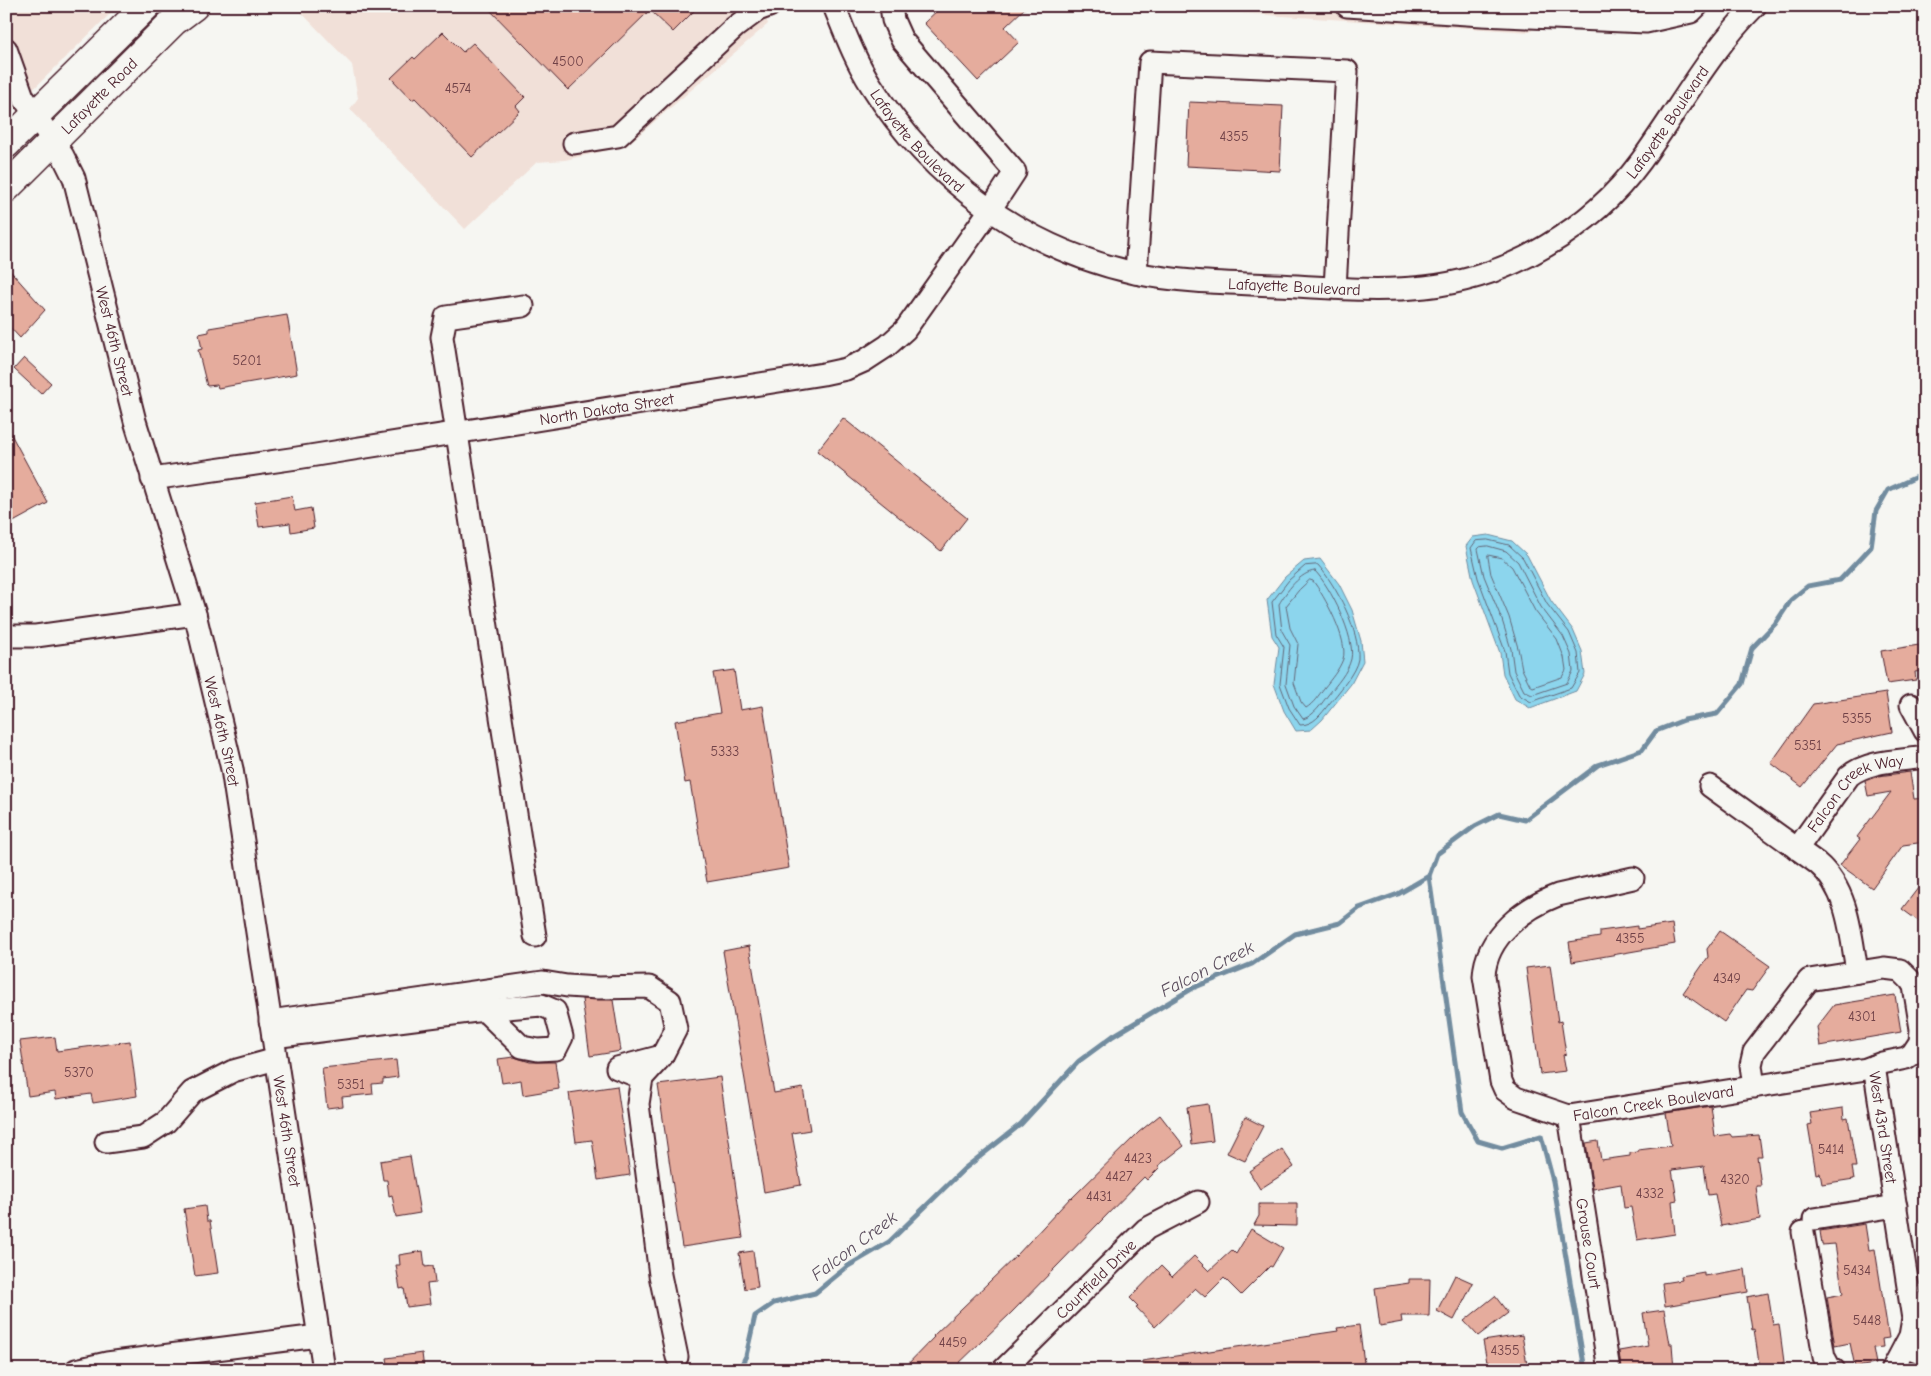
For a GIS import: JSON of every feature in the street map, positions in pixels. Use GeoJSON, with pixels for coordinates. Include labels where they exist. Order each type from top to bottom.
{"type":"FeatureCollection","features":[{"type":"Feature","properties":{"kind":"main road","name":"Lafayette Road"},"geometry":{"type":"LineString","coordinates":[[6,144],[146,6]]}},
{"type":"Feature","properties":{"kind":"main road","name":"Lafayette Road"},"geometry":{"type":"LineString","coordinates":[[6,188],[174,21],[194,6]]}},
{"type":"Feature","properties":{"kind":"street"},"geometry":{"type":"LineString","coordinates":[[574,143],[618,136],[735,27],[758,10],[769,6]]}},
{"type":"Feature","properties":{"kind":"street","name":"Lafayette Boulevard"},"geometry":{"type":"LineString","coordinates":[[834,6],[857,61],[871,85],[896,121],[924,154],[971,197],[1031,235],[1068,252],[1105,265],[1136,273],[1195,281],[1401,290],[1461,281],[1493,271],[1525,258],[1566,233],[1617,190],[1640,162],[1703,67],[1722,42],[1755,6]]}},
{"type":"Feature","properties":{"kind":"street","name":"North Dakota Street"},"geometry":{"type":"LineString","coordinates":[[152,479],[297,458],[823,374],[860,363],[887,346],[910,324],[1015,172],[902,40],[893,20],[891,6]]}},
{"type":"Feature","properties":{"kind":"street"},"geometry":{"type":"LineString","coordinates":[[1347,6],[1533,12],[1646,22],[1691,12],[1697,6]]}},
{"type":"Feature","properties":{"kind":"street","name":"West 46th Street"},"geometry":{"type":"LineString","coordinates":[[6,50],[23,97],[69,166],[78,192],[135,421],[195,614],[232,769],[324,1370]]}},
{"type":"Feature","properties":{"kind":"street"},"geometry":{"type":"LineString","coordinates":[[1136,273],[1150,62],[1347,70],[1335,288]]}},
{"type":"Feature","properties":{"kind":"street"},"geometry":{"type":"LineString","coordinates":[[523,306],[446,317],[442,337],[535,936]]}},
{"type":"Feature","properties":{"kind":"street"},"geometry":{"type":"LineString","coordinates":[[6,634],[12,636],[36,636],[195,614]]}},
{"type":"Feature","properties":{"kind":"street"},"geometry":{"type":"LineString","coordinates":[[1911,705],[1925,731]]}},
{"type":"Feature","properties":{"kind":"street","name":"Falcon Creek Way"},"geometry":{"type":"LineString","coordinates":[[1797,849],[1849,776],[1856,770],[1866,766],[1925,757]]}},
{"type":"Feature","properties":{"kind":"street"},"geometry":{"type":"LineString","coordinates":[[1710,786],[1824,868],[1834,881],[1847,917],[1857,972]]}},
{"type":"Feature","properties":{"kind":"street","name":"Falcon Creek Boulevard"},"geometry":{"type":"LineString","coordinates":[[1633,878],[1548,899],[1521,915],[1509,925],[1498,939],[1486,960],[1484,976],[1502,1086],[1505,1090],[1516,1098],[1569,1116],[1866,1069],[1874,1066]]}},
{"type":"Feature","properties":{"kind":"street","name":"West 43rd Street"},"geometry":{"type":"LineString","coordinates":[[1754,1087],[1751,1065],[1754,1052],[1806,983],[1813,979],[1892,968],[1906,974],[1914,986],[1921,1029],[1920,1042],[1912,1054],[1906,1058],[1874,1066],[1913,1320],[1911,1333],[1915,1350],[1892,1370]]}},
{"type":"Feature","properties":{"kind":"street"},"geometry":{"type":"LineString","coordinates":[[272,1029],[543,982],[598,988],[649,987],[670,1001],[676,1029],[662,1056],[642,1078],[638,1104],[660,1275],[677,1357]]}},
{"type":"Feature","properties":{"kind":"street"},"geometry":{"type":"LineString","coordinates":[[272,1029],[484,1010]]}},
{"type":"Feature","properties":{"kind":"street"},"geometry":{"type":"LineString","coordinates":[[106,1142],[143,1137],[166,1122],[192,1092],[233,1071],[276,1059]]}},
{"type":"Feature","properties":{"kind":"street","name":"Grouse Court"},"geometry":{"type":"LineString","coordinates":[[1569,1116],[1609,1370]]}},
{"type":"Feature","properties":{"kind":"street","name":"Courtfield Drive"},"geometry":{"type":"LineString","coordinates":[[1003,1370],[1146,1229],[1198,1202]]}},
{"type":"Feature","properties":{"kind":"street"},"geometry":{"type":"LineString","coordinates":[[1834,1370],[1830,1368],[1824,1358],[1809,1225],[1896,1206]]}},
{"type":"Feature","properties":{"kind":"street"},"geometry":{"type":"LineString","coordinates":[[76,1370],[107,1363],[318,1336]]}},
{"type":"Feature","properties":{"kind":"shaded area"},"geometry":{"type":"Polygon","coordinates":[[[6,6],[118,6],[6,116],[6,6]]]}},
{"type":"Feature","properties":{"kind":"shaded area"},"geometry":{"type":"Polygon","coordinates":[[[295,6],[762,6],[768,24],[626,146],[565,160],[537,162],[465,229],[350,109],[358,98],[352,65],[295,6]]]}},
{"type":"Feature","properties":{"kind":"shaded area"},"geometry":{"type":"Polygon","coordinates":[[[1131,6],[1558,6],[1530,32],[1131,6]]]}},
{"type":"Feature","properties":{"kind":"water"},"geometry":{"type":"Polygon","coordinates":[[[1488,535],[1512,541],[1527,555],[1551,601],[1573,630],[1582,651],[1585,674],[1576,691],[1530,708],[1515,699],[1503,674],[1500,653],[1473,580],[1466,546],[1473,537],[1488,535]]]}},
{"type":"Feature","properties":{"kind":"water"},"geometry":{"type":"Polygon","coordinates":[[[1320,559],[1339,584],[1352,610],[1361,641],[1363,661],[1351,684],[1322,720],[1311,730],[1296,731],[1284,711],[1274,684],[1279,647],[1272,636],[1267,600],[1285,577],[1304,561],[1320,559]]]}},
{"type":"Feature","properties":{"kind":"building"},"geometry":{"type":"Polygon","coordinates":[[[486,6],[699,6],[673,32],[650,10],[568,90],[486,6]]]}},
{"type":"Feature","properties":{"kind":"building"},"geometry":{"type":"Polygon","coordinates":[[[942,6],[1027,6],[1005,27],[1019,42],[978,81],[924,23],[942,6]]]}},
{"type":"Feature","properties":{"kind":"building"},"geometry":{"type":"Polygon","coordinates":[[[443,32],[463,52],[473,43],[525,97],[516,106],[520,111],[472,157],[415,98],[412,100],[391,78],[413,57],[415,59],[443,32]]]}},
{"type":"Feature","properties":{"kind":"building"},"geometry":{"type":"Polygon","coordinates":[[[1189,102],[1283,106],[1280,171],[1186,166],[1189,102]]]}},
{"type":"Feature","properties":{"kind":"building"},"geometry":{"type":"Polygon","coordinates":[[[6,266],[45,310],[20,338],[6,323],[6,266]]]}},
{"type":"Feature","properties":{"kind":"building"},"geometry":{"type":"Polygon","coordinates":[[[287,315],[297,374],[218,388],[217,385],[207,386],[198,350],[202,349],[199,334],[209,332],[209,328],[287,315]]]}},
{"type":"Feature","properties":{"kind":"building"},"geometry":{"type":"Polygon","coordinates":[[[24,358],[51,383],[41,394],[14,369],[24,358]]]}},
{"type":"Feature","properties":{"kind":"building"},"geometry":{"type":"Polygon","coordinates":[[[843,418],[967,518],[941,551],[817,451],[843,418]]]}},
{"type":"Feature","properties":{"kind":"building"},"geometry":{"type":"Polygon","coordinates":[[[6,425],[48,503],[6,526],[6,425]]]}},
{"type":"Feature","properties":{"kind":"building"},"geometry":{"type":"Polygon","coordinates":[[[292,496],[295,511],[311,508],[314,528],[291,532],[290,523],[259,527],[255,502],[292,496]]]}},
{"type":"Feature","properties":{"kind":"building"},"geometry":{"type":"Polygon","coordinates":[[[1919,645],[1923,671],[1915,672],[1916,680],[1887,684],[1881,651],[1919,645]]]}},
{"type":"Feature","properties":{"kind":"building"},"geometry":{"type":"Polygon","coordinates":[[[734,670],[740,710],[763,706],[789,868],[707,882],[690,782],[685,783],[675,721],[720,713],[713,673],[734,670]]]}},
{"type":"Feature","properties":{"kind":"building"},"geometry":{"type":"Polygon","coordinates":[[[1886,693],[1892,732],[1837,744],[1802,787],[1771,763],[1813,704],[1886,693]]]}},
{"type":"Feature","properties":{"kind":"building"},"geometry":{"type":"Polygon","coordinates":[[[1910,772],[1914,799],[1925,798],[1925,842],[1903,845],[1872,888],[1840,865],[1860,839],[1857,837],[1891,792],[1868,796],[1865,781],[1878,776],[1910,772]]]}},
{"type":"Feature","properties":{"kind":"building"},"geometry":{"type":"Polygon","coordinates":[[[1925,879],[1925,926],[1902,909],[1925,879]]]}},
{"type":"Feature","properties":{"kind":"building"},"geometry":{"type":"Polygon","coordinates":[[[1672,924],[1675,944],[1572,962],[1569,942],[1600,937],[1600,931],[1637,926],[1637,929],[1672,924]]]}},
{"type":"Feature","properties":{"kind":"building"},"geometry":{"type":"Polygon","coordinates":[[[1720,931],[1770,966],[1752,991],[1746,990],[1724,1022],[1683,993],[1708,957],[1707,949],[1720,931]]]}},
{"type":"Feature","properties":{"kind":"building"},"geometry":{"type":"Polygon","coordinates":[[[749,946],[774,1093],[803,1088],[810,1130],[792,1133],[801,1185],[764,1192],[723,951],[749,946]]]}},
{"type":"Feature","properties":{"kind":"building"},"geometry":{"type":"Polygon","coordinates":[[[1550,965],[1558,1022],[1561,1021],[1566,1054],[1563,1055],[1566,1071],[1540,1074],[1526,968],[1550,965]]]}},
{"type":"Feature","properties":{"kind":"building"},"geometry":{"type":"Polygon","coordinates":[[[1895,995],[1901,1032],[1820,1046],[1817,1027],[1834,1005],[1895,995]]]}},
{"type":"Feature","properties":{"kind":"building"},"geometry":{"type":"Polygon","coordinates":[[[582,999],[613,1000],[621,1051],[590,1056],[582,999]]]}},
{"type":"Feature","properties":{"kind":"building"},"geometry":{"type":"Polygon","coordinates":[[[55,1037],[57,1051],[130,1041],[137,1096],[93,1103],[91,1094],[56,1099],[55,1092],[28,1096],[20,1041],[55,1037]]]}},
{"type":"Feature","properties":{"kind":"building"},"geometry":{"type":"Polygon","coordinates":[[[514,1057],[530,1062],[555,1062],[559,1089],[523,1095],[521,1080],[502,1083],[498,1059],[514,1057]]]}},
{"type":"Feature","properties":{"kind":"building"},"geometry":{"type":"Polygon","coordinates":[[[396,1060],[398,1077],[383,1079],[383,1083],[372,1084],[373,1094],[342,1097],[343,1106],[327,1108],[322,1068],[396,1060]]]}},
{"type":"Feature","properties":{"kind":"building"},"geometry":{"type":"Polygon","coordinates":[[[720,1077],[743,1238],[682,1247],[658,1085],[720,1077]]]}},
{"type":"Feature","properties":{"kind":"building"},"geometry":{"type":"Polygon","coordinates":[[[617,1086],[630,1175],[598,1180],[592,1140],[576,1142],[569,1093],[617,1086]]]}},
{"type":"Feature","properties":{"kind":"building"},"geometry":{"type":"Polygon","coordinates":[[[1208,1104],[1213,1141],[1192,1144],[1187,1107],[1208,1104]]]}},
{"type":"Feature","properties":{"kind":"building"},"geometry":{"type":"Polygon","coordinates":[[[1711,1106],[1715,1136],[1730,1134],[1732,1137],[1759,1135],[1762,1156],[1757,1156],[1761,1186],[1756,1186],[1760,1219],[1721,1226],[1715,1194],[1708,1195],[1704,1166],[1672,1170],[1677,1200],[1672,1201],[1675,1234],[1637,1240],[1631,1207],[1624,1208],[1621,1184],[1593,1189],[1586,1143],[1598,1141],[1601,1160],[1630,1156],[1630,1153],[1638,1152],[1638,1150],[1671,1146],[1666,1113],[1711,1106]]]}},
{"type":"Feature","properties":{"kind":"building"},"geometry":{"type":"Polygon","coordinates":[[[1843,1108],[1844,1119],[1848,1118],[1856,1167],[1852,1167],[1854,1179],[1822,1184],[1820,1173],[1816,1174],[1808,1125],[1812,1124],[1810,1113],[1843,1108]]]}},
{"type":"Feature","properties":{"kind":"building"},"geometry":{"type":"Polygon","coordinates":[[[1160,1115],[1184,1146],[1158,1166],[1160,1167],[1147,1180],[1144,1177],[1012,1312],[952,1370],[902,1370],[933,1336],[1017,1255],[1071,1197],[1139,1132],[1160,1115]]]}},
{"type":"Feature","properties":{"kind":"building"},"geometry":{"type":"Polygon","coordinates":[[[1245,1117],[1263,1126],[1245,1161],[1227,1153],[1245,1117]]]}},
{"type":"Feature","properties":{"kind":"building"},"geometry":{"type":"Polygon","coordinates":[[[1282,1149],[1294,1167],[1260,1189],[1249,1171],[1282,1149]]]}},
{"type":"Feature","properties":{"kind":"building"},"geometry":{"type":"Polygon","coordinates":[[[410,1156],[420,1213],[396,1217],[392,1195],[389,1196],[387,1180],[383,1180],[380,1161],[410,1156]]]}},
{"type":"Feature","properties":{"kind":"building"},"geometry":{"type":"Polygon","coordinates":[[[1259,1204],[1297,1204],[1297,1226],[1254,1225],[1259,1216],[1259,1204]]]}},
{"type":"Feature","properties":{"kind":"building"},"geometry":{"type":"Polygon","coordinates":[[[205,1206],[207,1221],[210,1221],[218,1273],[195,1276],[184,1209],[205,1206]]]}},
{"type":"Feature","properties":{"kind":"building"},"geometry":{"type":"Polygon","coordinates":[[[1865,1224],[1869,1250],[1875,1249],[1889,1338],[1882,1339],[1883,1347],[1873,1348],[1876,1364],[1855,1367],[1850,1343],[1835,1346],[1827,1297],[1843,1294],[1835,1244],[1822,1245],[1820,1231],[1865,1224]]]}},
{"type":"Feature","properties":{"kind":"building"},"geometry":{"type":"Polygon","coordinates":[[[1251,1229],[1283,1248],[1272,1267],[1270,1266],[1241,1295],[1224,1278],[1205,1297],[1195,1288],[1155,1327],[1130,1298],[1161,1266],[1172,1277],[1194,1256],[1209,1271],[1232,1250],[1236,1254],[1251,1229]]]}},
{"type":"Feature","properties":{"kind":"building"},"geometry":{"type":"Polygon","coordinates":[[[423,1251],[425,1267],[433,1266],[435,1283],[427,1284],[430,1304],[407,1307],[404,1288],[400,1289],[396,1265],[400,1265],[399,1255],[423,1251]]]}},
{"type":"Feature","properties":{"kind":"building"},"geometry":{"type":"Polygon","coordinates":[[[753,1251],[758,1287],[745,1289],[739,1253],[753,1251]]]}},
{"type":"Feature","properties":{"kind":"building"},"geometry":{"type":"Polygon","coordinates":[[[1745,1269],[1748,1292],[1665,1306],[1662,1283],[1682,1280],[1681,1276],[1704,1272],[1704,1276],[1745,1269]]]}},
{"type":"Feature","properties":{"kind":"building"},"geometry":{"type":"Polygon","coordinates":[[[1455,1275],[1473,1283],[1454,1320],[1437,1311],[1455,1275]]]}},
{"type":"Feature","properties":{"kind":"building"},"geometry":{"type":"Polygon","coordinates":[[[1409,1279],[1430,1279],[1429,1316],[1401,1316],[1402,1322],[1380,1326],[1375,1288],[1409,1283],[1409,1279]]]}},
{"type":"Feature","properties":{"kind":"building"},"geometry":{"type":"Polygon","coordinates":[[[1768,1293],[1773,1325],[1779,1324],[1784,1362],[1782,1363],[1783,1370],[1760,1370],[1754,1329],[1752,1330],[1747,1297],[1768,1293]]]}},
{"type":"Feature","properties":{"kind":"building"},"geometry":{"type":"Polygon","coordinates":[[[1495,1296],[1508,1313],[1478,1336],[1464,1321],[1495,1296]]]}},
{"type":"Feature","properties":{"kind":"building"},"geometry":{"type":"Polygon","coordinates":[[[1664,1310],[1670,1344],[1672,1344],[1674,1370],[1621,1370],[1619,1351],[1648,1346],[1643,1313],[1664,1310]]]}},
{"type":"Feature","properties":{"kind":"building"},"geometry":{"type":"Polygon","coordinates":[[[1359,1325],[1364,1363],[1338,1367],[1338,1370],[1143,1370],[1142,1361],[1311,1336],[1338,1331],[1337,1328],[1359,1325]]]}},
{"type":"Feature","properties":{"kind":"building"},"geometry":{"type":"Polygon","coordinates":[[[1522,1335],[1528,1370],[1490,1370],[1483,1341],[1522,1335]]]}},
{"type":"Feature","properties":{"kind":"building"},"geometry":{"type":"Polygon","coordinates":[[[422,1353],[424,1370],[389,1370],[387,1358],[422,1353]]]}},
{"type":"Feature","properties":{"kind":"waterway","name":"Falcon Creek"},"geometry":{"type":"LineString","coordinates":[[739,1370],[746,1356],[755,1316],[774,1303],[815,1293],[848,1266],[889,1242],[964,1169],[1021,1124],[1079,1061],[1113,1036],[1193,988],[1252,964],[1295,934],[1340,923],[1359,908],[1398,894],[1429,876],[1437,854],[1475,826],[1499,814],[1525,820],[1598,765],[1642,750],[1656,731],[1684,720],[1717,714],[1742,684],[1752,648],[1775,624],[1791,600],[1808,586],[1840,580],[1871,547],[1876,511],[1888,490],[1925,473]]}},
{"type":"Feature","properties":{"kind":"waterway"},"geometry":{"type":"LineString","coordinates":[[1429,876],[1462,1112],[1478,1141],[1502,1148],[1541,1136],[1553,1181],[1585,1370]]}}]}
